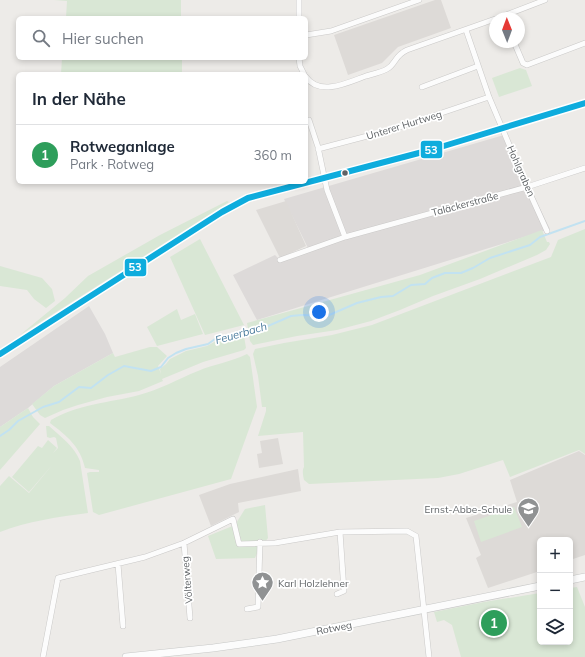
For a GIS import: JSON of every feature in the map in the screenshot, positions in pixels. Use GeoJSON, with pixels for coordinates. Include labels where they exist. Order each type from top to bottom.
{"type":"FeatureCollection","features":[{"type":"Feature","properties":{"kind":"main road"},"geometry":{"type":"LineString","coordinates":[[573,579],[585,577]]}},
{"type":"Feature","properties":{"kind":"main road","name":"Rotweg"},"geometry":{"type":"LineString","coordinates":[[126,657],[250,643],[537,587]]}},
{"type":"Feature","properties":{"kind":"street"},"geometry":{"type":"LineString","coordinates":[[299,0],[299,16]]}},
{"type":"Feature","properties":{"kind":"street"},"geometry":{"type":"LineString","coordinates":[[308,36],[331,31],[419,0]]}},
{"type":"Feature","properties":{"kind":"street"},"geometry":{"type":"LineString","coordinates":[[515,12],[545,0]]}},
{"type":"Feature","properties":{"kind":"street"},"geometry":{"type":"LineString","coordinates":[[308,78],[324,87],[336,86],[387,69],[396,57],[407,50],[489,21]]}},
{"type":"Feature","properties":{"kind":"street","name":"Hohlgraben"},"geometry":{"type":"LineString","coordinates":[[466,30],[489,97],[527,187],[548,231]]}},
{"type":"Feature","properties":{"kind":"street"},"geometry":{"type":"LineString","coordinates":[[517,48],[523,63],[527,65],[585,43]]}},
{"type":"Feature","properties":{"kind":"street"},"geometry":{"type":"LineString","coordinates":[[299,60],[303,72]]}},
{"type":"Feature","properties":{"kind":"street"},"geometry":{"type":"LineString","coordinates":[[422,87],[478,66]]}},
{"type":"Feature","properties":{"kind":"street","name":"Unterer Hurtweg"},"geometry":{"type":"LineString","coordinates":[[318,149],[394,129],[489,97]]}},
{"type":"Feature","properties":{"kind":"street"},"geometry":{"type":"LineString","coordinates":[[308,182],[434,149],[585,103]]}},
{"type":"Feature","properties":{"kind":"street"},"geometry":{"type":"LineString","coordinates":[[309,120],[318,149],[327,190],[345,237]]}},
{"type":"Feature","properties":{"kind":"street","name":"Taläckerstraße"},"geometry":{"type":"LineString","coordinates":[[280,260],[345,237],[527,187],[585,168]]}},
{"type":"Feature","properties":{"kind":"street"},"geometry":{"type":"LineString","coordinates":[[0,354],[238,203],[254,196],[301,184]]}},
{"type":"Feature","properties":{"kind":"street"},"geometry":{"type":"LineString","coordinates":[[43,657],[58,578],[145,557],[184,543],[233,519],[239,544],[260,542],[275,543],[340,532],[406,531],[416,536],[429,657]]}},
{"type":"Feature","properties":{"kind":"street"},"geometry":{"type":"LineString","coordinates":[[337,594],[344,591],[340,532]]}},
{"type":"Feature","properties":{"kind":"street"},"geometry":{"type":"LineString","coordinates":[[247,608],[258,607],[260,542]]}},
{"type":"Feature","properties":{"kind":"street","name":"Völterweg"},"geometry":{"type":"LineString","coordinates":[[184,543],[190,618]]}},
{"type":"Feature","properties":{"kind":"street"},"geometry":{"type":"LineString","coordinates":[[118,564],[123,626]]}},
{"type":"Feature","properties":{"kind":"shaded area"},"geometry":{"type":"Polygon","coordinates":[[[435,0],[441,0],[451,28],[398,47],[382,63],[348,75],[334,35],[435,0]]]}},
{"type":"Feature","properties":{"kind":"shaded area"},"geometry":{"type":"Polygon","coordinates":[[[504,135],[550,229],[257,320],[233,275],[275,255],[279,259],[308,248],[284,199],[504,135]]]}},
{"type":"Feature","properties":{"kind":"shaded area"},"geometry":{"type":"Polygon","coordinates":[[[286,201],[306,246],[280,258],[256,210],[286,201]]]}},
{"type":"Feature","properties":{"kind":"shaded area"},"geometry":{"type":"Polygon","coordinates":[[[89,306],[105,334],[113,353],[54,386],[28,408],[0,427],[0,367],[89,306]]]}},
{"type":"Feature","properties":{"kind":"shaded area"},"geometry":{"type":"Polygon","coordinates":[[[278,438],[283,464],[259,468],[257,454],[262,453],[260,441],[278,438]]]}},
{"type":"Feature","properties":{"kind":"shaded area","name":"Ernst-Abbe-Schule"},"geometry":{"type":"Polygon","coordinates":[[[579,451],[585,455],[585,555],[573,559],[573,537],[537,537],[537,572],[488,588],[476,558],[481,555],[466,518],[517,502],[510,480],[579,451]]]}},
{"type":"Feature","properties":{"kind":"shaded area"},"geometry":{"type":"Polygon","coordinates":[[[298,469],[301,491],[238,503],[239,512],[211,526],[199,495],[230,484],[298,469]]]}},
{"type":"Feature","properties":{"kind":"green space"},"geometry":{"type":"Polygon","coordinates":[[[54,0],[181,0],[181,16],[66,16],[67,1],[54,0]]]}},
{"type":"Feature","properties":{"kind":"green space"},"geometry":{"type":"Polygon","coordinates":[[[62,60],[182,60],[182,72],[61,72],[62,60]]]}},
{"type":"Feature","properties":{"kind":"green space"},"geometry":{"type":"Polygon","coordinates":[[[520,68],[526,70],[532,86],[499,97],[492,78],[520,68]]]}},
{"type":"Feature","properties":{"kind":"green space"},"geometry":{"type":"Polygon","coordinates":[[[227,201],[229,202],[20,335],[65,298],[88,276],[160,235],[227,201]]]}},
{"type":"Feature","properties":{"kind":"green space"},"geometry":{"type":"Polygon","coordinates":[[[585,229],[585,454],[579,450],[510,477],[503,460],[459,474],[438,478],[309,484],[304,480],[303,475],[303,432],[258,436],[266,407],[262,407],[258,376],[253,354],[255,349],[332,335],[372,325],[551,257],[558,240],[585,229]]]}},
{"type":"Feature","properties":{"kind":"green space"},"geometry":{"type":"Polygon","coordinates":[[[542,230],[547,242],[550,244],[546,250],[480,279],[400,310],[371,321],[337,330],[253,345],[250,341],[247,323],[420,275],[542,230]]]}},
{"type":"Feature","properties":{"kind":"green space"},"geometry":{"type":"Polygon","coordinates":[[[200,239],[244,325],[205,335],[170,257],[200,239]]]}},
{"type":"Feature","properties":{"kind":"green space"},"geometry":{"type":"Polygon","coordinates":[[[0,266],[42,278],[52,289],[55,301],[46,308],[34,299],[27,290],[0,286],[0,266]]]}},
{"type":"Feature","properties":{"kind":"green space"},"geometry":{"type":"Polygon","coordinates":[[[177,309],[181,320],[195,314],[203,334],[157,346],[147,327],[177,309]]]}},
{"type":"Feature","properties":{"kind":"green space"},"geometry":{"type":"Polygon","coordinates":[[[244,336],[246,348],[244,350],[203,362],[162,379],[163,381],[139,391],[107,397],[78,405],[45,418],[40,415],[32,404],[54,386],[113,353],[115,357],[150,347],[157,347],[167,356],[158,366],[161,374],[160,369],[170,359],[186,351],[207,346],[218,340],[244,336]]]}},
{"type":"Feature","properties":{"kind":"green space"},"geometry":{"type":"Polygon","coordinates":[[[247,354],[250,357],[257,407],[231,479],[99,515],[93,512],[87,473],[99,472],[99,470],[85,468],[80,454],[72,442],[50,423],[51,420],[72,410],[146,393],[191,374],[247,354]]]}},
{"type":"Feature","properties":{"kind":"green space"},"geometry":{"type":"Polygon","coordinates":[[[28,408],[33,417],[40,424],[0,470],[0,427],[28,408]]]}},
{"type":"Feature","properties":{"kind":"green space"},"geometry":{"type":"Polygon","coordinates":[[[46,426],[49,426],[71,446],[80,461],[88,513],[32,522],[0,532],[0,486],[9,476],[29,493],[53,464],[29,492],[12,477],[38,446],[42,448],[48,440],[57,448],[53,453],[58,448],[56,438],[47,437],[46,426]]]}},
{"type":"Feature","properties":{"kind":"green space"},"geometry":{"type":"Polygon","coordinates":[[[265,505],[268,538],[258,551],[255,558],[216,559],[208,536],[235,525],[245,509],[265,505]]]}},
{"type":"Feature","properties":{"kind":"green space"},"geometry":{"type":"Polygon","coordinates":[[[514,507],[522,527],[481,542],[474,521],[514,507]]]}},
{"type":"Feature","properties":{"kind":"green space"},"geometry":{"type":"Polygon","coordinates":[[[577,587],[585,607],[585,657],[461,657],[452,625],[444,620],[437,622],[434,612],[537,593],[537,645],[573,645],[573,588],[577,587]]]}},
{"type":"Feature","properties":{"kind":"waterway","name":"Feuerbach"},"geometry":{"type":"LineString","coordinates":[[0,436],[18,421],[43,407],[59,402],[79,387],[91,388],[108,375],[124,366],[151,371],[161,367],[168,358],[176,353],[208,344],[215,339],[254,332],[291,316],[327,316],[357,303],[381,297],[393,296],[411,285],[425,284],[432,278],[445,273],[461,273],[490,258],[530,245],[540,237],[585,221]]}},
{"type":"Feature","properties":{"kind":"transit line","name":"53"},"geometry":{"type":"LineString","coordinates":[[308,182],[434,149],[585,103]]}},
{"type":"Feature","properties":{"kind":"transit line","name":"53"},"geometry":{"type":"LineString","coordinates":[[0,354],[222,212],[248,198],[301,184]]}},
{"type":"Feature","properties":{"kind":"place","name":"Ernst-Abbe-Schule"},"geometry":{"type":"Point","coordinates":[528,528]}},
{"type":"Feature","properties":{"kind":"place","name":"Karl Holzlehner"},"geometry":{"type":"Point","coordinates":[263,602]}},
{"type":"Feature","properties":{"kind":"place","name":"Rotweganlage"},"geometry":{"type":"Point","coordinates":[494,623]}}]}
